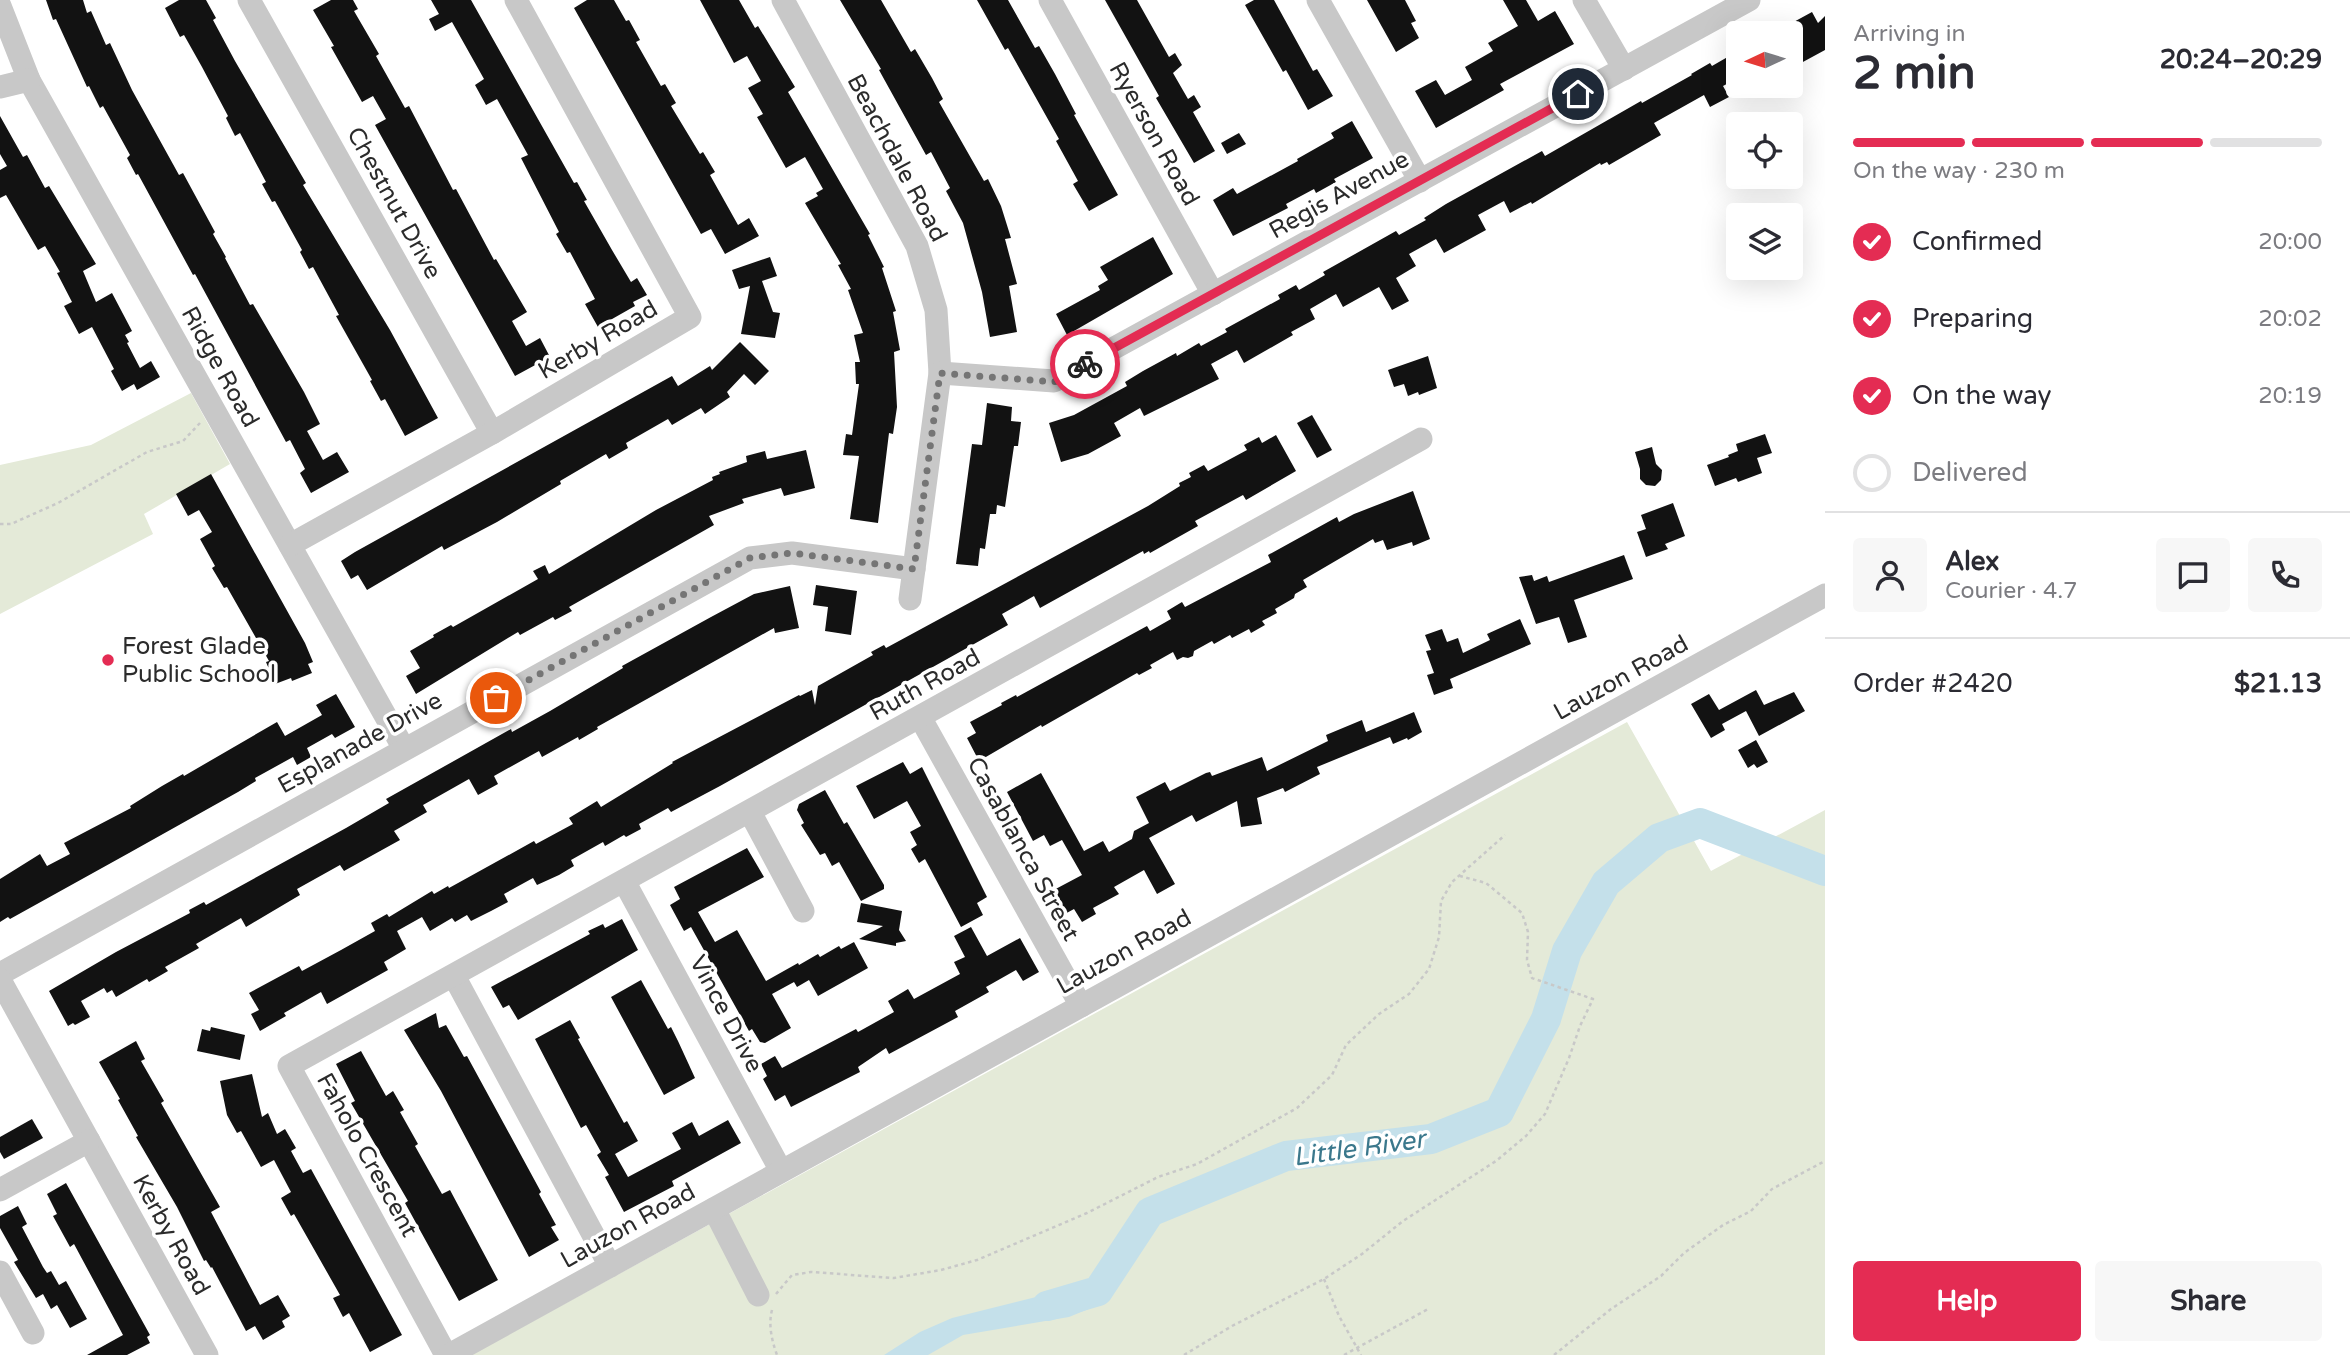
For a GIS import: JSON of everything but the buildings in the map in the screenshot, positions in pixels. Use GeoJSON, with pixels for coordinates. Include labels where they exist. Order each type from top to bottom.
{"type":"FeatureCollection","features":[{"type":"Feature","properties":{"kind":"street","name":"Chestnut Drive"},"geometry":{"type":"LineString","coordinates":[[249,0],[492,433]]}},
{"type":"Feature","properties":{"kind":"street","name":"Kerby Road"},"geometry":{"type":"LineString","coordinates":[[290,545],[492,433],[690,317],[516,0]]}},
{"type":"Feature","properties":{"kind":"street","name":"Beachdale Road"},"geometry":{"type":"LineString","coordinates":[[783,0],[917,246],[936,310],[940,373],[910,599]]}},
{"type":"Feature","properties":{"kind":"street","name":"Ryerson Road"},"geometry":{"type":"LineString","coordinates":[[1049,0],[1213,294]]}},
{"type":"Feature","properties":{"kind":"street"},"geometry":{"type":"LineString","coordinates":[[1318,0],[1420,181]]}},
{"type":"Feature","properties":{"kind":"street"},"geometry":{"type":"LineString","coordinates":[[1584,0],[1624,69]]}},
{"type":"Feature","properties":{"kind":"street","name":"Regis Avenue"},"geometry":{"type":"LineString","coordinates":[[940,373],[1054,382],[1749,0]]}},
{"type":"Feature","properties":{"kind":"street","name":"Ridge Road"},"geometry":{"type":"LineString","coordinates":[[0,6],[29,80],[404,749]]}},
{"type":"Feature","properties":{"kind":"street"},"geometry":{"type":"LineString","coordinates":[[0,87],[29,80]]}},
{"type":"Feature","properties":{"kind":"street","name":"Ruth Road"},"geometry":{"type":"LineString","coordinates":[[454,976],[1421,439]]}},
{"type":"Feature","properties":{"kind":"street","name":"Esplanade Drive"},"geometry":{"type":"LineString","coordinates":[[0,974],[750,558],[792,553],[914,569]]}},
{"type":"Feature","properties":{"kind":"street","name":"Lauzon Road"},"geometry":{"type":"LineString","coordinates":[[448,1355],[1825,595]]}},
{"type":"Feature","properties":{"kind":"street","name":"Casablanca Street"},"geometry":{"type":"LineString","coordinates":[[920,717],[1081,1006]]}},
{"type":"Feature","properties":{"kind":"street"},"geometry":{"type":"LineString","coordinates":[[750,812],[803,911]]}},
{"type":"Feature","properties":{"kind":"street","name":"Vince Drive"},"geometry":{"type":"LineString","coordinates":[[624,881],[781,1171]]}},
{"type":"Feature","properties":{"kind":"street"},"geometry":{"type":"LineString","coordinates":[[454,976],[610,1266]]}},
{"type":"Feature","properties":{"kind":"street","name":"Faholo Crescent"},"geometry":{"type":"LineString","coordinates":[[448,1355],[289,1066],[454,976]]}},
{"type":"Feature","properties":{"kind":"street","name":"Kerby Road"},"geometry":{"type":"LineString","coordinates":[[0,980],[206,1355]]}},
{"type":"Feature","properties":{"kind":"street"},"geometry":{"type":"LineString","coordinates":[[0,1190],[89,1141]]}},
{"type":"Feature","properties":{"kind":"street"},"geometry":{"type":"LineString","coordinates":[[714,1209],[769,1298]]}},
{"type":"Feature","properties":{"kind":"street"},"geometry":{"type":"LineString","coordinates":[[0,1272],[33,1333]]}},
{"type":"Feature","properties":{"kind":"path"},"geometry":{"type":"LineString","coordinates":[[0,524],[11,524],[58,503],[147,452],[183,441],[198,424]]}},
{"type":"Feature","properties":{"kind":"path"},"geometry":{"type":"LineString","coordinates":[[776,1355],[772,1343],[769,1298],[792,1275],[811,1272],[894,1278],[941,1270],[977,1260],[1087,1213],[1158,1177],[1197,1164],[1297,1108],[1332,1075],[1346,1045],[1379,1014],[1409,994],[1429,969],[1439,937],[1441,901],[1452,882],[1505,835]]}},
{"type":"Feature","properties":{"kind":"path"},"geometry":{"type":"LineString","coordinates":[[1184,1355],[1233,1326],[1324,1279],[1362,1254],[1403,1221],[1496,1161],[1526,1136],[1545,1114],[1593,999],[1532,978],[1527,960],[1528,932],[1522,913],[1486,883],[1460,876]]}},
{"type":"Feature","properties":{"kind":"path"},"geometry":{"type":"LineString","coordinates":[[1555,1355],[1611,1309],[1661,1276],[1684,1253],[1723,1225],[1751,1210],[1772,1189],[1825,1161]]}},
{"type":"Feature","properties":{"kind":"path"},"geometry":{"type":"LineString","coordinates":[[1324,1279],[1339,1316],[1361,1355]]}},
{"type":"Feature","properties":{"kind":"path"},"geometry":{"type":"LineString","coordinates":[[1344,1355],[1430,1308]]}},
{"type":"Feature","properties":{"kind":"green space"},"geometry":{"type":"Polygon","coordinates":[[[191,393],[230,464],[144,514],[153,534],[0,614],[0,465],[91,445],[191,393]]]}},
{"type":"Feature","properties":{"kind":"green space"},"geometry":{"type":"Polygon","coordinates":[[[1627,722],[1711,871],[1825,810],[1825,1355],[471,1355],[1627,722]]]}},
{"type":"Feature","properties":{"kind":"water"},"geometry":{"type":"Polygon","coordinates":[[[1080,1286],[1091,1308],[1069,1317],[963,1335],[928,1355],[884,1355],[920,1332],[952,1318],[1080,1286]]]}},
{"type":"Feature","properties":{"kind":"waterway","name":"Little River"},"geometry":{"type":"LineString","coordinates":[[1047,1306],[1098,1291],[1150,1212],[1286,1156],[1431,1139],[1499,1112],[1546,1019],[1567,951],[1606,883],[1659,838],[1700,823],[1825,871]]}},
{"type":"Feature","properties":{"kind":"way so far"},"geometry":{"type":"LineString","coordinates":[[496,698],[750,558],[792,553],[914,569],[940,373],[1054,382],[1085,364]]}},
{"type":"Feature","properties":{"kind":"place","name":"Forest Glade Public School"},"geometry":{"type":"Point","coordinates":[108,660]}},
{"type":"Feature","properties":{"kind":"route"},"geometry":{"type":"LineString","coordinates":[[1085,364],[1578,94]]}}]}
